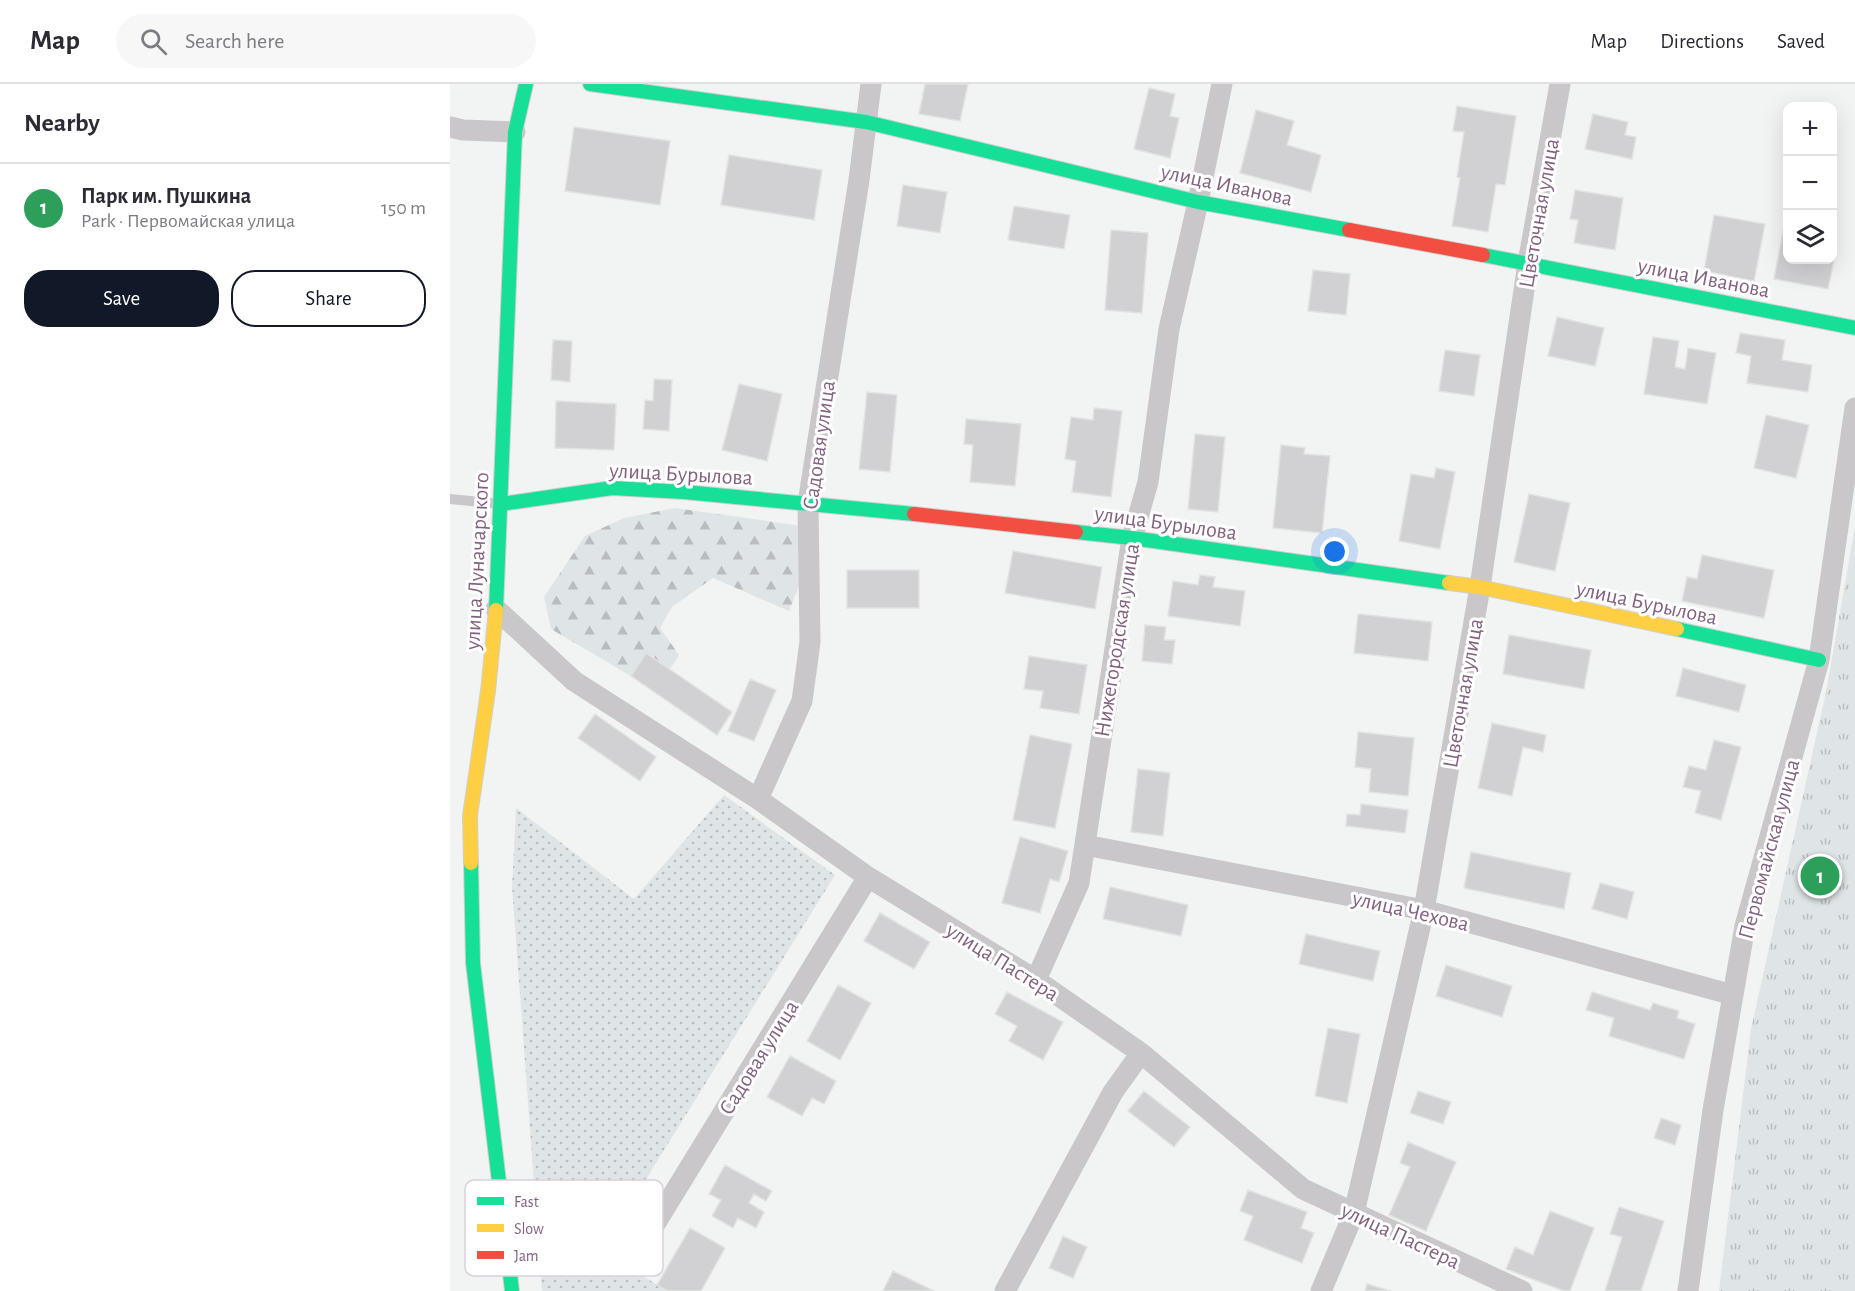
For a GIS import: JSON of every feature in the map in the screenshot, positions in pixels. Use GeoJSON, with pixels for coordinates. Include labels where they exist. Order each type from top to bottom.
{"type":"FeatureCollection","features":[{"type":"Feature","properties":{"kind":"street","name":"улица Луначарского"},"geometry":{"type":"LineString","coordinates":[[499,1180],[473,952],[470,816],[488,691],[496,609],[515,132],[526,84]]}},
{"type":"Feature","properties":{"kind":"street","name":"улица Иванова"},"geometry":{"type":"LineString","coordinates":[[590,84],[866,122],[1198,202],[1528,263],[1855,328]]}},
{"type":"Feature","properties":{"kind":"street","name":"Садовая улица"},"geometry":{"type":"LineString","coordinates":[[758,799],[802,701],[810,642],[808,502],[860,180],[871,84]]}},
{"type":"Feature","properties":{"kind":"street","name":"Нижегородская улица"},"geometry":{"type":"LineString","coordinates":[[1036,980],[1079,883],[1132,538],[1148,482],[1169,329],[1222,84]]}},
{"type":"Feature","properties":{"kind":"street","name":"Цветочная улица"},"geometry":{"type":"LineString","coordinates":[[1321,1291],[1354,1213],[1424,910],[1480,587],[1528,263],[1560,84]]}},
{"type":"Feature","properties":{"kind":"street"},"geometry":{"type":"LineString","coordinates":[[450,127],[463,130],[515,132]]}},
{"type":"Feature","properties":{"kind":"street","name":"Первомайская улица"},"geometry":{"type":"LineString","coordinates":[[1688,1291],[1713,1110],[1746,926],[1819,660],[1855,408]]}},
{"type":"Feature","properties":{"kind":"street","name":"улица Бурылова"},"geometry":{"type":"LineString","coordinates":[[501,504],[612,488],[808,502],[1132,538],[1480,587],[1819,660]]}},
{"type":"Feature","properties":{"kind":"street","name":"улица Пастера"},"geometry":{"type":"LineString","coordinates":[[496,609],[574,681],[758,799],[868,877],[1036,980],[1141,1053],[1303,1189],[1522,1291]]}},
{"type":"Feature","properties":{"kind":"street","name":"улица Чехова"},"geometry":{"type":"LineString","coordinates":[[1085,845],[1424,910],[1733,995]]}},
{"type":"Feature","properties":{"kind":"street","name":"Садовая улица"},"geometry":{"type":"LineString","coordinates":[[663,1211],[868,877]]}},
{"type":"Feature","properties":{"kind":"street"},"geometry":{"type":"LineString","coordinates":[[1005,1291],[1113,1092],[1141,1053]]}},
{"type":"Feature","properties":{"kind":"street","name":"улица Луначарского"},"geometry":{"type":"LineString","coordinates":[[510,1276],[512,1291]]}},
{"type":"Feature","properties":{"kind":"lane"},"geometry":{"type":"LineString","coordinates":[[450,499],[501,504]]}},
{"type":"Feature","properties":{"kind":"green space"},"geometry":{"type":"Polygon","coordinates":[[[675,508],[802,526],[808,563],[789,611],[713,578],[672,607],[660,628],[679,655],[670,669],[646,653],[631,676],[551,629],[544,597],[585,536],[624,518],[675,508]]]}},
{"type":"Feature","properties":{"kind":"green space"},"geometry":{"type":"Polygon","coordinates":[[[1855,526],[1855,1291],[1719,1291],[1751,1029],[1826,692],[1855,526]]]}},
{"type":"Feature","properties":{"kind":"green space"},"geometry":{"type":"Polygon","coordinates":[[[724,795],[835,875],[645,1180],[534,1180],[512,887],[516,808],[634,899],[724,795]]]}},
{"type":"Feature","properties":{"kind":"green space"},"geometry":{"type":"Polygon","coordinates":[[[541,1276],[643,1276],[667,1291],[542,1291],[541,1276]]]}},
{"type":"Feature","properties":{"kind":"building"},"geometry":{"type":"Polygon","coordinates":[[[925,84],[968,84],[960,121],[919,114],[925,84]]]}},
{"type":"Feature","properties":{"kind":"building"},"geometry":{"type":"Polygon","coordinates":[[[1149,88],[1175,94],[1170,116],[1179,118],[1170,158],[1134,149],[1149,88]]]}},
{"type":"Feature","properties":{"kind":"building"},"geometry":{"type":"Polygon","coordinates":[[[1457,106],[1516,116],[1505,185],[1496,184],[1488,232],[1452,226],[1460,178],[1457,177],[1464,132],[1453,131],[1457,106]]]}},
{"type":"Feature","properties":{"kind":"building"},"geometry":{"type":"Polygon","coordinates":[[[1256,110],[1294,121],[1287,145],[1321,155],[1311,192],[1240,173],[1256,110]]]}},
{"type":"Feature","properties":{"kind":"building"},"geometry":{"type":"Polygon","coordinates":[[[1593,114],[1628,122],[1625,135],[1636,137],[1632,159],[1585,149],[1593,114]]]}},
{"type":"Feature","properties":{"kind":"building"},"geometry":{"type":"Polygon","coordinates":[[[574,127],[670,141],[660,205],[565,191],[574,127]]]}},
{"type":"Feature","properties":{"kind":"building"},"geometry":{"type":"Polygon","coordinates":[[[729,155],[822,170],[814,220],[721,205],[729,155]]]}},
{"type":"Feature","properties":{"kind":"building"},"geometry":{"type":"Polygon","coordinates":[[[903,185],[947,192],[940,233],[897,226],[903,185]]]}},
{"type":"Feature","properties":{"kind":"building"},"geometry":{"type":"Polygon","coordinates":[[[1575,190],[1623,198],[1615,250],[1574,243],[1578,220],[1570,219],[1575,190]]]}},
{"type":"Feature","properties":{"kind":"building"},"geometry":{"type":"Polygon","coordinates":[[[1014,206],[1070,215],[1064,249],[1008,240],[1014,206]]]}},
{"type":"Feature","properties":{"kind":"building"},"geometry":{"type":"Polygon","coordinates":[[[1714,215],[1765,224],[1754,281],[1704,271],[1714,215]]]}},
{"type":"Feature","properties":{"kind":"building"},"geometry":{"type":"Polygon","coordinates":[[[1111,230],[1148,233],[1142,313],[1105,310],[1111,230]]]}},
{"type":"Feature","properties":{"kind":"building"},"geometry":{"type":"Polygon","coordinates":[[[1783,231],[1783,264],[1833,264],[1828,289],[1774,279],[1783,231]]]}},
{"type":"Feature","properties":{"kind":"building"},"geometry":{"type":"Polygon","coordinates":[[[1313,270],[1350,274],[1346,315],[1308,311],[1313,270]]]}},
{"type":"Feature","properties":{"kind":"building"},"geometry":{"type":"Polygon","coordinates":[[[1557,317],[1604,328],[1595,366],[1548,356],[1557,317]]]}},
{"type":"Feature","properties":{"kind":"building"},"geometry":{"type":"Polygon","coordinates":[[[1740,333],[1785,340],[1782,360],[1812,365],[1808,392],[1747,383],[1751,356],[1736,353],[1740,333]]]}},
{"type":"Feature","properties":{"kind":"building"},"geometry":{"type":"Polygon","coordinates":[[[1653,337],[1679,341],[1675,367],[1685,369],[1688,348],[1716,353],[1707,404],[1644,394],[1653,337]]]}},
{"type":"Feature","properties":{"kind":"building"},"geometry":{"type":"Polygon","coordinates":[[[553,340],[572,341],[570,382],[551,380],[553,340]]]}},
{"type":"Feature","properties":{"kind":"building"},"geometry":{"type":"Polygon","coordinates":[[[1445,350],[1480,355],[1474,396],[1439,391],[1445,350]]]}},
{"type":"Feature","properties":{"kind":"building"},"geometry":{"type":"Polygon","coordinates":[[[654,379],[672,380],[669,431],[643,429],[645,400],[653,401],[654,379]]]}},
{"type":"Feature","properties":{"kind":"building"},"geometry":{"type":"Polygon","coordinates":[[[739,384],[782,394],[767,461],[722,450],[739,384]]]}},
{"type":"Feature","properties":{"kind":"building"},"geometry":{"type":"Polygon","coordinates":[[[867,392],[897,395],[890,472],[859,469],[867,392]]]}},
{"type":"Feature","properties":{"kind":"building"},"geometry":{"type":"Polygon","coordinates":[[[556,401],[616,404],[614,450],[555,448],[556,401]]]}},
{"type":"Feature","properties":{"kind":"building"},"geometry":{"type":"Polygon","coordinates":[[[1094,408],[1122,411],[1111,497],[1072,492],[1076,461],[1065,459],[1071,417],[1093,420],[1094,408]]]}},
{"type":"Feature","properties":{"kind":"building"},"geometry":{"type":"Polygon","coordinates":[[[1766,415],[1809,425],[1796,478],[1754,468],[1766,415]]]}},
{"type":"Feature","properties":{"kind":"building"},"geometry":{"type":"Polygon","coordinates":[[[966,419],[1021,424],[1015,486],[970,482],[973,445],[964,444],[966,419]]]}},
{"type":"Feature","properties":{"kind":"building"},"geometry":{"type":"Polygon","coordinates":[[[1195,434],[1225,437],[1218,512],[1188,509],[1195,434]]]}},
{"type":"Feature","properties":{"kind":"building"},"geometry":{"type":"Polygon","coordinates":[[[1281,445],[1305,448],[1304,454],[1330,456],[1322,533],[1273,528],[1281,445]]]}},
{"type":"Feature","properties":{"kind":"building"},"geometry":{"type":"Polygon","coordinates":[[[1436,468],[1455,472],[1440,549],[1399,541],[1411,474],[1434,478],[1436,468]]]}},
{"type":"Feature","properties":{"kind":"building"},"geometry":{"type":"Polygon","coordinates":[[[1529,494],[1570,503],[1555,571],[1514,562],[1529,494]]]}},
{"type":"Feature","properties":{"kind":"building"},"geometry":{"type":"Polygon","coordinates":[[[1013,551],[1102,567],[1095,609],[1005,593],[1013,551]]]}},
{"type":"Feature","properties":{"kind":"building"},"geometry":{"type":"Polygon","coordinates":[[[1702,555],[1774,570],[1764,618],[1682,601],[1687,577],[1697,579],[1702,555]]]}},
{"type":"Feature","properties":{"kind":"building"},"geometry":{"type":"Polygon","coordinates":[[[847,570],[919,570],[919,608],[847,608],[847,570]]]}},
{"type":"Feature","properties":{"kind":"building"},"geometry":{"type":"Polygon","coordinates":[[[1200,575],[1215,577],[1213,587],[1245,591],[1240,626],[1168,616],[1173,581],[1198,585],[1200,575]]]}},
{"type":"Feature","properties":{"kind":"building"},"geometry":{"type":"Polygon","coordinates":[[[1358,614],[1432,622],[1428,661],[1354,653],[1358,614]]]}},
{"type":"Feature","properties":{"kind":"building"},"geometry":{"type":"Polygon","coordinates":[[[1145,625],[1166,627],[1164,640],[1175,640],[1172,664],[1142,661],[1145,625]]]}},
{"type":"Feature","properties":{"kind":"building"},"geometry":{"type":"Polygon","coordinates":[[[1509,635],[1591,650],[1584,689],[1503,674],[1509,635]]]}},
{"type":"Feature","properties":{"kind":"building"},"geometry":{"type":"Polygon","coordinates":[[[646,653],[732,712],[717,735],[631,676],[646,653]]]}},
{"type":"Feature","properties":{"kind":"building"},"geometry":{"type":"Polygon","coordinates":[[[1029,656],[1087,665],[1079,714],[1040,708],[1043,691],[1024,689],[1029,656]]]}},
{"type":"Feature","properties":{"kind":"building"},"geometry":{"type":"Polygon","coordinates":[[[1683,668],[1746,685],[1739,712],[1676,696],[1683,668]]]}},
{"type":"Feature","properties":{"kind":"building"},"geometry":{"type":"Polygon","coordinates":[[[750,679],[776,690],[754,741],[728,731],[750,679]]]}},
{"type":"Feature","properties":{"kind":"building"},"geometry":{"type":"Polygon","coordinates":[[[595,714],[656,757],[640,781],[578,738],[595,714]]]}},
{"type":"Feature","properties":{"kind":"building"},"geometry":{"type":"Polygon","coordinates":[[[1492,723],[1546,735],[1543,752],[1523,747],[1512,796],[1478,788],[1492,723]]]}},
{"type":"Feature","properties":{"kind":"building"},"geometry":{"type":"Polygon","coordinates":[[[1358,732],[1414,738],[1408,796],[1369,792],[1371,769],[1355,767],[1358,732]]]}},
{"type":"Feature","properties":{"kind":"building"},"geometry":{"type":"Polygon","coordinates":[[[1030,735],[1072,744],[1055,828],[1013,820],[1030,735]]]}},
{"type":"Feature","properties":{"kind":"building"},"geometry":{"type":"Polygon","coordinates":[[[1714,740],[1741,747],[1721,820],[1695,813],[1701,791],[1683,787],[1689,766],[1706,770],[1714,740]]]}},
{"type":"Feature","properties":{"kind":"building"},"geometry":{"type":"Polygon","coordinates":[[[1138,769],[1170,773],[1163,836],[1131,832],[1138,769]]]}},
{"type":"Feature","properties":{"kind":"building"},"geometry":{"type":"Polygon","coordinates":[[[1361,804],[1408,810],[1405,833],[1346,826],[1347,814],[1360,815],[1361,804]]]}},
{"type":"Feature","properties":{"kind":"building"},"geometry":{"type":"Polygon","coordinates":[[[1020,837],[1068,851],[1059,882],[1050,879],[1040,913],[1002,903],[1020,837]]]}},
{"type":"Feature","properties":{"kind":"building"},"geometry":{"type":"Polygon","coordinates":[[[1471,852],[1571,873],[1564,909],[1464,888],[1471,852]]]}},
{"type":"Feature","properties":{"kind":"building"},"geometry":{"type":"Polygon","coordinates":[[[1600,883],[1634,892],[1627,919],[1592,909],[1600,883]]]}},
{"type":"Feature","properties":{"kind":"building"},"geometry":{"type":"Polygon","coordinates":[[[1110,887],[1188,905],[1181,936],[1103,919],[1110,887]]]}},
{"type":"Feature","properties":{"kind":"building"},"geometry":{"type":"Polygon","coordinates":[[[880,913],[930,942],[914,969],[864,941],[880,913]]]}},
{"type":"Feature","properties":{"kind":"building"},"geometry":{"type":"Polygon","coordinates":[[[1306,934],[1380,951],[1373,981],[1299,964],[1306,934]]]}},
{"type":"Feature","properties":{"kind":"building"},"geometry":{"type":"Polygon","coordinates":[[[1446,965],[1512,986],[1502,1017],[1436,996],[1446,965]]]}},
{"type":"Feature","properties":{"kind":"building"},"geometry":{"type":"Polygon","coordinates":[[[838,985],[871,1003],[840,1060],[807,1041],[838,985]]]}},
{"type":"Feature","properties":{"kind":"building"},"geometry":{"type":"Polygon","coordinates":[[[1007,992],[1063,1022],[1043,1060],[1009,1041],[1017,1026],[995,1014],[1007,992]]]}},
{"type":"Feature","properties":{"kind":"building"},"geometry":{"type":"Polygon","coordinates":[[[1592,992],[1650,1010],[1653,1003],[1679,1011],[1677,1018],[1695,1024],[1684,1059],[1609,1036],[1614,1018],[1586,1010],[1592,992]]]}},
{"type":"Feature","properties":{"kind":"building"},"geometry":{"type":"Polygon","coordinates":[[[1328,1028],[1360,1034],[1347,1103],[1315,1096],[1328,1028]]]}},
{"type":"Feature","properties":{"kind":"building"},"geometry":{"type":"Polygon","coordinates":[[[790,1056],[836,1081],[824,1104],[812,1098],[802,1116],[767,1097],[790,1056]]]}},
{"type":"Feature","properties":{"kind":"building"},"geometry":{"type":"Polygon","coordinates":[[[1144,1091],[1190,1127],[1174,1147],[1128,1111],[1144,1091]]]}},
{"type":"Feature","properties":{"kind":"building"},"geometry":{"type":"Polygon","coordinates":[[[1418,1091],[1451,1102],[1443,1124],[1410,1113],[1418,1091]]]}},
{"type":"Feature","properties":{"kind":"building"},"geometry":{"type":"Polygon","coordinates":[[[1661,1118],[1681,1125],[1675,1145],[1654,1138],[1661,1118]]]}},
{"type":"Feature","properties":{"kind":"building"},"geometry":{"type":"Polygon","coordinates":[[[1408,1142],[1456,1162],[1426,1231],[1389,1215],[1410,1167],[1400,1163],[1408,1142]]]}},
{"type":"Feature","properties":{"kind":"building"},"geometry":{"type":"Polygon","coordinates":[[[725,1165],[772,1191],[766,1201],[754,1194],[749,1203],[764,1212],[756,1228],[738,1218],[733,1228],[712,1216],[721,1200],[709,1194],[725,1165]]]}},
{"type":"Feature","properties":{"kind":"building"},"geometry":{"type":"Polygon","coordinates":[[[1248,1190],[1307,1212],[1301,1228],[1314,1233],[1302,1263],[1244,1240],[1253,1216],[1240,1211],[1248,1190]]]}},
{"type":"Feature","properties":{"kind":"building"},"geometry":{"type":"Polygon","coordinates":[[[1619,1207],[1664,1221],[1641,1291],[1605,1291],[1622,1237],[1610,1234],[1619,1207]]]}},
{"type":"Feature","properties":{"kind":"building"},"geometry":{"type":"Polygon","coordinates":[[[1550,1211],[1594,1228],[1570,1291],[1564,1291],[1506,1269],[1515,1247],[1533,1255],[1550,1211]]]}},
{"type":"Feature","properties":{"kind":"building"},"geometry":{"type":"Polygon","coordinates":[[[690,1228],[725,1248],[701,1291],[667,1291],[657,1285],[690,1228]]]}},
{"type":"Feature","properties":{"kind":"building"},"geometry":{"type":"Polygon","coordinates":[[[1063,1236],[1087,1247],[1073,1278],[1049,1268],[1063,1236]]]}},
{"type":"Feature","properties":{"kind":"building"},"geometry":{"type":"Polygon","coordinates":[[[893,1271],[934,1291],[883,1291],[893,1271]]]}},
{"type":"Feature","properties":{"kind":"building"},"geometry":{"type":"Polygon","coordinates":[[[1367,1284],[1391,1291],[1365,1291],[1367,1284]]]}},
{"type":"Feature","properties":{"kind":"traffic: fast"},"geometry":{"type":"LineString","coordinates":[[496,610],[515,132],[526,84]]}},
{"type":"Feature","properties":{"kind":"traffic: fast"},"geometry":{"type":"LineString","coordinates":[[590,84],[866,122],[1198,202],[1349,230]]}},
{"type":"Feature","properties":{"kind":"traffic: fast"},"geometry":{"type":"LineString","coordinates":[[1483,255],[1855,328]]}},
{"type":"Feature","properties":{"kind":"traffic: fast"},"geometry":{"type":"LineString","coordinates":[[501,504],[612,488],[684,492],[914,514]]}},
{"type":"Feature","properties":{"kind":"traffic: fast"},"geometry":{"type":"LineString","coordinates":[[1076,532],[1449,583]]}},
{"type":"Feature","properties":{"kind":"traffic: fast"},"geometry":{"type":"LineString","coordinates":[[1677,629],[1819,660]]}},
{"type":"Feature","properties":{"kind":"traffic: fast"},"geometry":{"type":"LineString","coordinates":[[471,863],[473,963],[499,1180]]}},
{"type":"Feature","properties":{"kind":"traffic: fast"},"geometry":{"type":"LineString","coordinates":[[510,1276],[512,1291]]}},
{"type":"Feature","properties":{"kind":"traffic: slow"},"geometry":{"type":"LineString","coordinates":[[1449,583],[1480,587],[1677,629]]}},
{"type":"Feature","properties":{"kind":"traffic: slow"},"geometry":{"type":"LineString","coordinates":[[471,863],[470,816],[488,691],[496,610]]}},
{"type":"Feature","properties":{"kind":"traffic: jam"},"geometry":{"type":"LineString","coordinates":[[1349,230],[1483,255]]}},
{"type":"Feature","properties":{"kind":"traffic: jam"},"geometry":{"type":"LineString","coordinates":[[914,514],[1076,532]]}},
{"type":"Feature","properties":{"kind":"place","name":"Парк им. Пушкина"},"geometry":{"type":"Point","coordinates":[1820,876]}}]}
